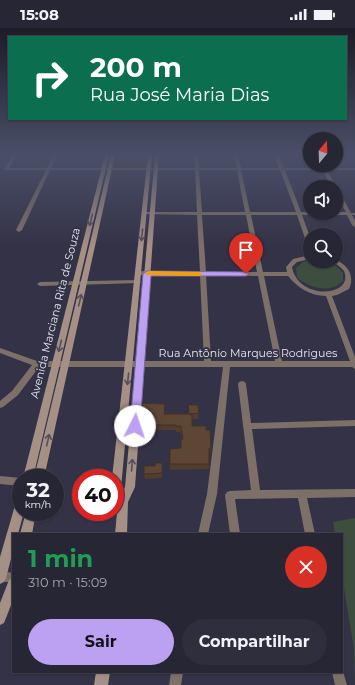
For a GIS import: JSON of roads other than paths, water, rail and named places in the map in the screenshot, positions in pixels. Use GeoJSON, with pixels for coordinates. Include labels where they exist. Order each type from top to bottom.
{"type":"FeatureCollection","features":[{"type":"Feature","properties":{"kind":"street"},"geometry":{"type":"LineString","coordinates":[[19,230],[40,186]]}},
{"type":"Feature","properties":{"kind":"street","name":"Avenida Marciana Rita de Souza"},"geometry":{"type":"LineString","coordinates":[[41,469],[65,364],[80,283],[103,186]]}},
{"type":"Feature","properties":{"kind":"street"},"geometry":{"type":"LineString","coordinates":[[118,469],[138,278],[148,214],[151,186]]}},
{"type":"Feature","properties":{"kind":"street"},"geometry":{"type":"LineString","coordinates":[[198,186],[208,364]]}},
{"type":"Feature","properties":{"kind":"street"},"geometry":{"type":"LineString","coordinates":[[242,186],[279,364]]}},
{"type":"Feature","properties":{"kind":"street"},"geometry":{"type":"LineString","coordinates":[[288,186],[304,228]]}},
{"type":"Feature","properties":{"kind":"street"},"geometry":{"type":"LineString","coordinates":[[343,203],[355,225]]}},
{"type":"Feature","properties":{"kind":"street"},"geometry":{"type":"LineString","coordinates":[[148,214],[355,214]]}},
{"type":"Feature","properties":{"kind":"street"},"geometry":{"type":"LineString","coordinates":[[124,500],[130,487],[147,274],[148,214]]}},
{"type":"Feature","properties":{"kind":"street"},"geometry":{"type":"LineString","coordinates":[[303,259],[292,264],[289,269],[289,274],[293,280],[299,286],[308,290],[328,294],[345,290],[350,285],[353,274],[343,266]]}},
{"type":"Feature","properties":{"kind":"street"},"geometry":{"type":"LineString","coordinates":[[40,284],[80,283],[138,278],[147,274],[289,274]]}},
{"type":"Feature","properties":{"kind":"street","name":"Avenida Marciana Rita de Souza"},"geometry":{"type":"LineString","coordinates":[[30,469],[56,364],[80,283]]}},
{"type":"Feature","properties":{"kind":"street"},"geometry":{"type":"LineString","coordinates":[[328,294],[355,364]]}},
{"type":"Feature","properties":{"kind":"street","name":"Rua Antônio Marques Rodrigues"},"geometry":{"type":"LineString","coordinates":[[0,350],[37,364],[355,364]]}},
{"type":"Feature","properties":{"kind":"street"},"geometry":{"type":"LineString","coordinates":[[0,405],[15,393],[37,364]]}},
{"type":"Feature","properties":{"kind":"street"},"geometry":{"type":"LineString","coordinates":[[203,533],[212,494],[227,364]]}},
{"type":"Feature","properties":{"kind":"street"},"geometry":{"type":"LineString","coordinates":[[242,384],[256,495]]}},
{"type":"Feature","properties":{"kind":"street"},"geometry":{"type":"LineString","coordinates":[[247,426],[355,423]]}},
{"type":"Feature","properties":{"kind":"street"},"geometry":{"type":"LineString","coordinates":[[0,480],[12,481]]}},
{"type":"Feature","properties":{"kind":"street"},"geometry":{"type":"LineString","coordinates":[[235,533],[230,496],[355,493]]}},
{"type":"Feature","properties":{"kind":"street"},"geometry":{"type":"LineString","coordinates":[[302,494],[310,533]]}},
{"type":"Feature","properties":{"kind":"street"},"geometry":{"type":"LineString","coordinates":[[12,533],[16,521]]}},
{"type":"Feature","properties":{"kind":"street"},"geometry":{"type":"LineString","coordinates":[[26,533],[29,521]]}},
{"type":"Feature","properties":{"kind":"street"},"geometry":{"type":"LineString","coordinates":[[121,533],[122,521]]}},
{"type":"Feature","properties":{"kind":"street"},"geometry":{"type":"LineString","coordinates":[[12,534],[0,577],[12,578]]}},
{"type":"Feature","properties":{"kind":"street"},"geometry":{"type":"LineString","coordinates":[[0,619],[12,587]]}},
{"type":"Feature","properties":{"kind":"street"},"geometry":{"type":"LineString","coordinates":[[101,685],[103,673]]}},
{"type":"Feature","properties":{"kind":"street"},"geometry":{"type":"LineString","coordinates":[[175,685],[177,673]]}},
{"type":"Feature","properties":{"kind":"street"},"geometry":{"type":"LineString","coordinates":[[338,673],[341,685]]}}]}
